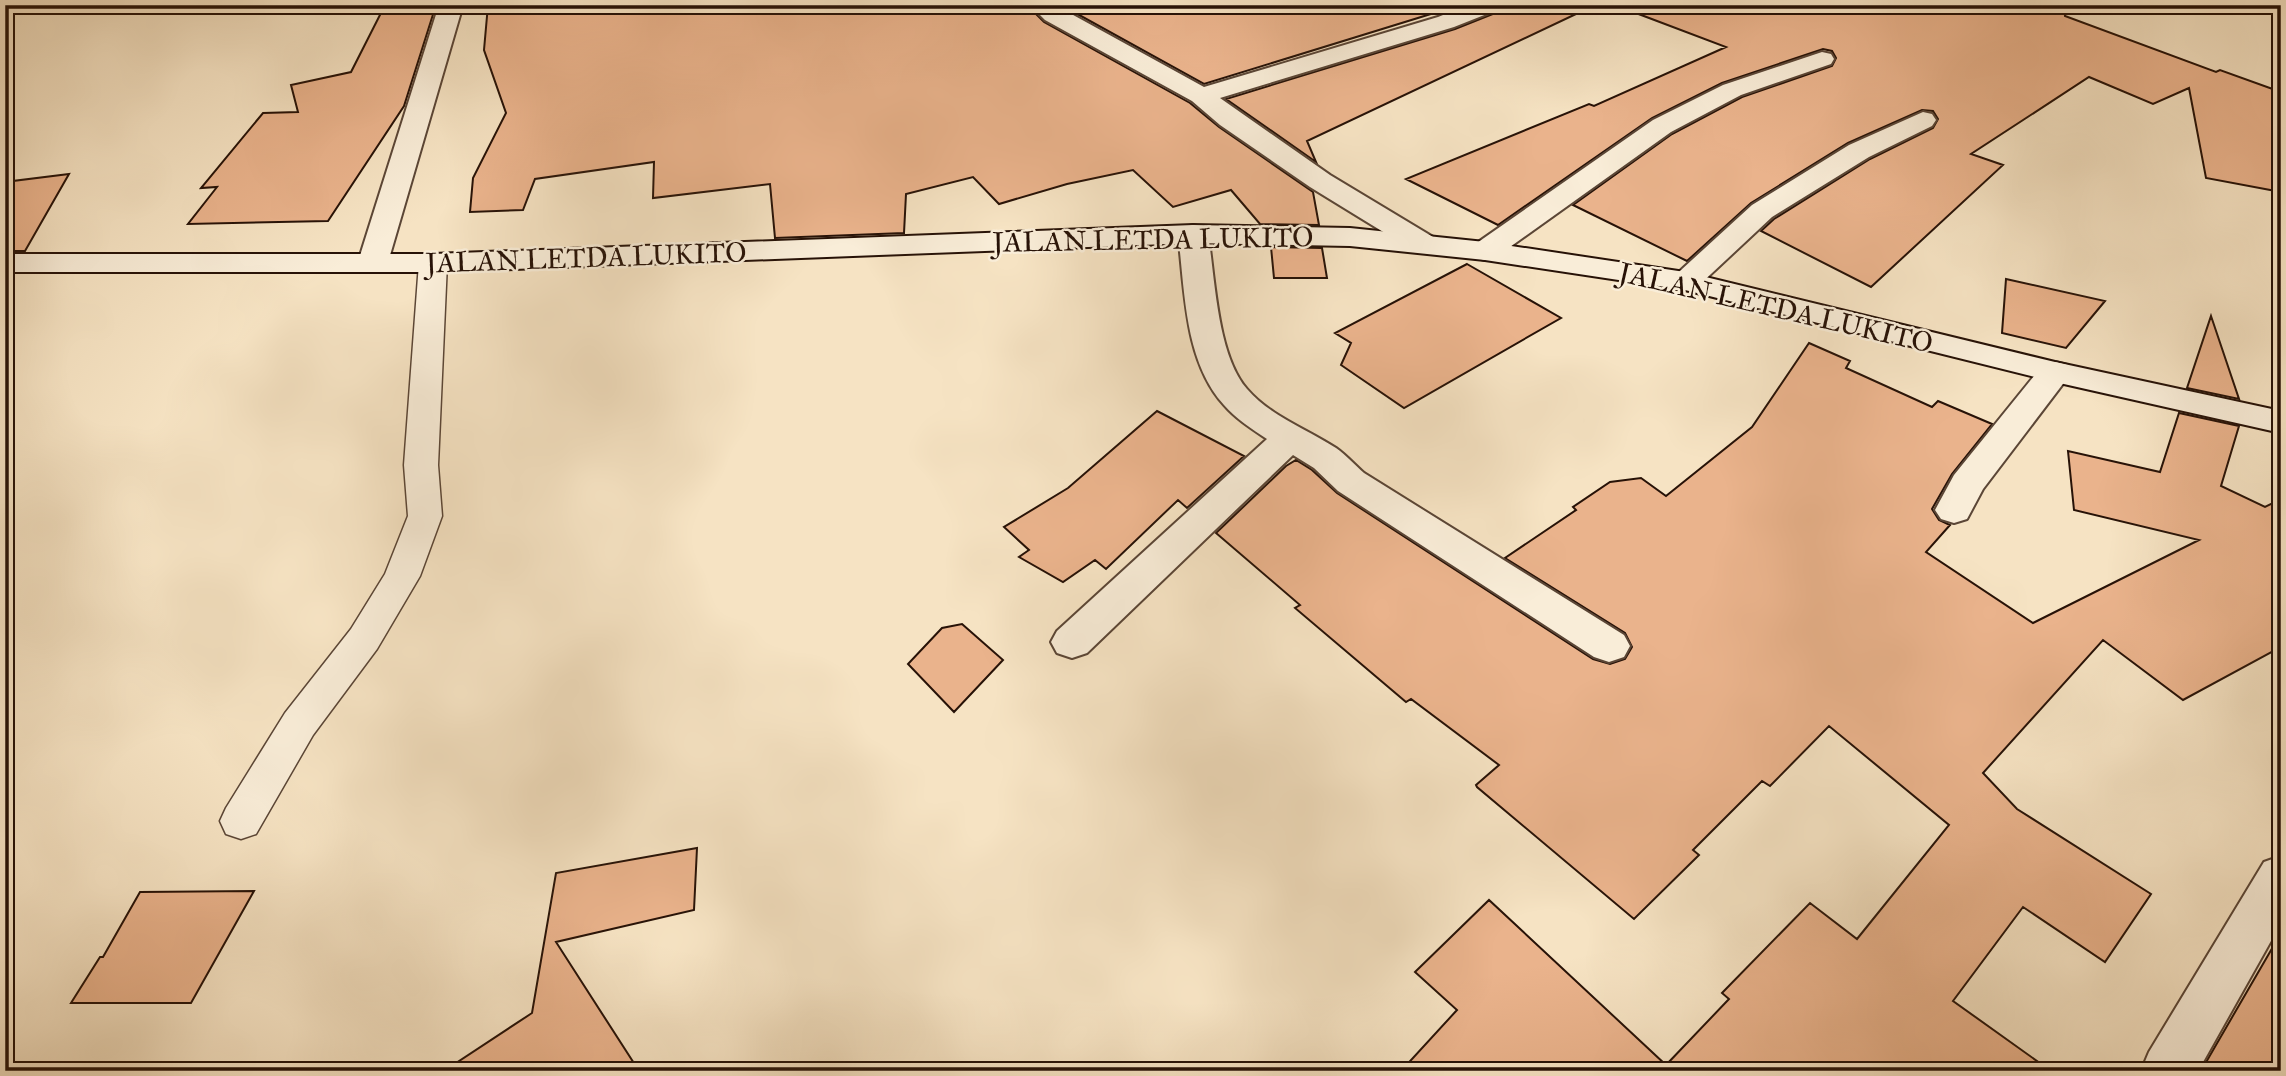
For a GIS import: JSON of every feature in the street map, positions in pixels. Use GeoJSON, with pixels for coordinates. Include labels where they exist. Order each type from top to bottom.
{"type":"FeatureCollection","features":[{"type":"Feature","properties":{"kind":"street"},"geometry":{"type":"LineString","coordinates":[[373,262],[452,5]]}},
{"type":"Feature","properties":{"kind":"street"},"geometry":{"type":"LineString","coordinates":[[1041,5],[1053,15],[1201,96],[1229,119],[1320,181],[1422,243]]}},
{"type":"Feature","properties":{"kind":"street"},"geometry":{"type":"LineString","coordinates":[[1201,96],[1446,22],[1489,5]]}},
{"type":"Feature","properties":{"kind":"street"},"geometry":{"type":"LineString","coordinates":[[1485,251],[1662,126],[1732,90],[1822,59]]}},
{"type":"Feature","properties":{"kind":"street"},"geometry":{"type":"LineString","coordinates":[[1685,281],[1762,211],[1859,151],[1923,120]]}},
{"type":"Feature","properties":{"kind":"street"},"geometry":{"type":"LineString","coordinates":[[1194,233],[1210,348],[1223,382],[1245,407],[1326,459],[1351,482],[1402,516],[1609,646]]}},
{"type":"Feature","properties":{"kind":"street","name":"JALAN LETDA LUKITO"},"geometry":{"type":"LineString","coordinates":[[5,263],[433,263],[1194,233],[1350,237],[1485,251],[1685,281],[2055,372],[2281,422]]}},
{"type":"Feature","properties":{"kind":"street"},"geometry":{"type":"LineString","coordinates":[[1954,510],[1967,484],[2055,372]]}},
{"type":"Feature","properties":{"kind":"street"},"geometry":{"type":"LineString","coordinates":[[1072,642],[1290,437]]}},
{"type":"Feature","properties":{"kind":"street"},"geometry":{"type":"LineString","coordinates":[[2168,1071],[2281,877]]}},
{"type":"Feature","properties":{"kind":"lane"},"geometry":{"type":"LineString","coordinates":[[241,821],[299,724],[364,639],[396,587],[425,516],[421,465],[433,263]]}},
{"type":"Feature","properties":{"kind":"building"},"geometry":{"type":"Polygon","coordinates":[[[385,5],[436,5],[404,106],[328,221],[188,224],[217,187],[201,188],[263,113],[298,112],[291,85],[351,72],[385,5]]]}},
{"type":"Feature","properties":{"kind":"building"},"geometry":{"type":"Polygon","coordinates":[[[488,5],[1027,5],[1044,22],[1190,103],[1219,127],[1313,192],[1319,225],[1260,224],[1231,190],[1173,207],[1133,170],[1067,184],[999,204],[973,177],[906,194],[904,233],[775,238],[770,184],[653,198],[654,162],[535,179],[523,210],[470,212],[473,178],[506,113],[484,50],[488,5]]]}},
{"type":"Feature","properties":{"kind":"building"},"geometry":{"type":"Polygon","coordinates":[[[1061,5],[1460,5],[1204,84],[1061,5]]]}},
{"type":"Feature","properties":{"kind":"building"},"geometry":{"type":"Polygon","coordinates":[[[1502,5],[1595,5],[1307,141],[1316,162],[1226,99],[1455,29],[1498,12],[1502,5]]]}},
{"type":"Feature","properties":{"kind":"building"},"geometry":{"type":"Polygon","coordinates":[[[1629,5],[2064,5],[2065,16],[2216,72],[2220,70],[2281,92],[2281,192],[2206,178],[2189,88],[2153,104],[2089,77],[1971,154],[2003,165],[1871,287],[1761,231],[1774,219],[1870,159],[1933,128],[1938,119],[1933,111],[1922,110],[1848,143],[1751,203],[1687,261],[1573,205],[1672,134],[1742,97],[1832,66],[1836,58],[1832,51],[1823,49],[1722,83],[1652,118],[1498,225],[1406,179],[1589,104],[1594,106],[1726,47],[1628,10],[1629,5]]]}},
{"type":"Feature","properties":{"kind":"building"},"geometry":{"type":"Polygon","coordinates":[[[69,174],[25,251],[5,251],[5,182],[69,174]]]}},
{"type":"Feature","properties":{"kind":"building"},"geometry":{"type":"Polygon","coordinates":[[[1271,247],[1322,248],[1327,278],[1274,278],[1271,247]]]}},
{"type":"Feature","properties":{"kind":"building"},"geometry":{"type":"Polygon","coordinates":[[[1467,264],[1561,318],[1404,408],[1341,365],[1351,343],[1335,333],[1467,264]]]}},
{"type":"Feature","properties":{"kind":"building"},"geometry":{"type":"Polygon","coordinates":[[[2006,279],[2105,301],[2066,348],[2002,333],[2006,279]]]}},
{"type":"Feature","properties":{"kind":"building"},"geometry":{"type":"Polygon","coordinates":[[[2211,316],[2239,399],[2187,388],[2211,316]]]}},
{"type":"Feature","properties":{"kind":"building"},"geometry":{"type":"Polygon","coordinates":[[[1809,343],[1850,361],[1846,368],[1932,407],[1938,401],[1992,424],[1952,474],[1932,509],[1939,520],[1950,525],[1926,552],[2033,623],[2199,540],[2074,510],[2068,451],[2160,472],[2179,413],[2239,426],[2221,486],[2265,507],[2281,499],[2281,647],[2183,700],[2103,640],[1983,773],[2017,809],[2151,894],[2105,962],[2023,907],[1953,1001],[2051,1071],[1401,1071],[1457,1010],[1415,972],[1489,900],[1666,1065],[1729,999],[1722,993],[1810,903],[1857,939],[1949,825],[1829,726],[1770,786],[1762,781],[1693,850],[1699,855],[1634,919],[1477,787],[1476,785],[1499,765],[1411,699],[1406,702],[1295,608],[1300,605],[1216,533],[1286,466],[1296,460],[1312,470],[1337,493],[1593,659],[1610,664],[1625,659],[1632,647],[1625,633],[1505,558],[1576,510],[1573,507],[1610,482],[1641,478],[1666,496],[1752,427],[1809,343]]]}},
{"type":"Feature","properties":{"kind":"building"},"geometry":{"type":"Polygon","coordinates":[[[1157,411],[1244,456],[1187,508],[1178,500],[1106,569],[1095,560],[1063,582],[1019,557],[1029,550],[1004,527],[1068,488],[1157,411]]]}},
{"type":"Feature","properties":{"kind":"building"},"geometry":{"type":"Polygon","coordinates":[[[962,624],[1003,660],[954,712],[908,664],[942,628],[962,624]]]}},
{"type":"Feature","properties":{"kind":"building"},"geometry":{"type":"Polygon","coordinates":[[[697,848],[694,910],[556,942],[639,1071],[444,1071],[532,1013],[556,873],[697,848]]]}},
{"type":"Feature","properties":{"kind":"building"},"geometry":{"type":"Polygon","coordinates":[[[254,891],[191,1003],[71,1003],[100,957],[103,957],[140,892],[254,891]]]}},
{"type":"Feature","properties":{"kind":"building"},"geometry":{"type":"Polygon","coordinates":[[[2281,933],[2281,1071],[2201,1071],[2216,1045],[2281,933]]]}}]}
